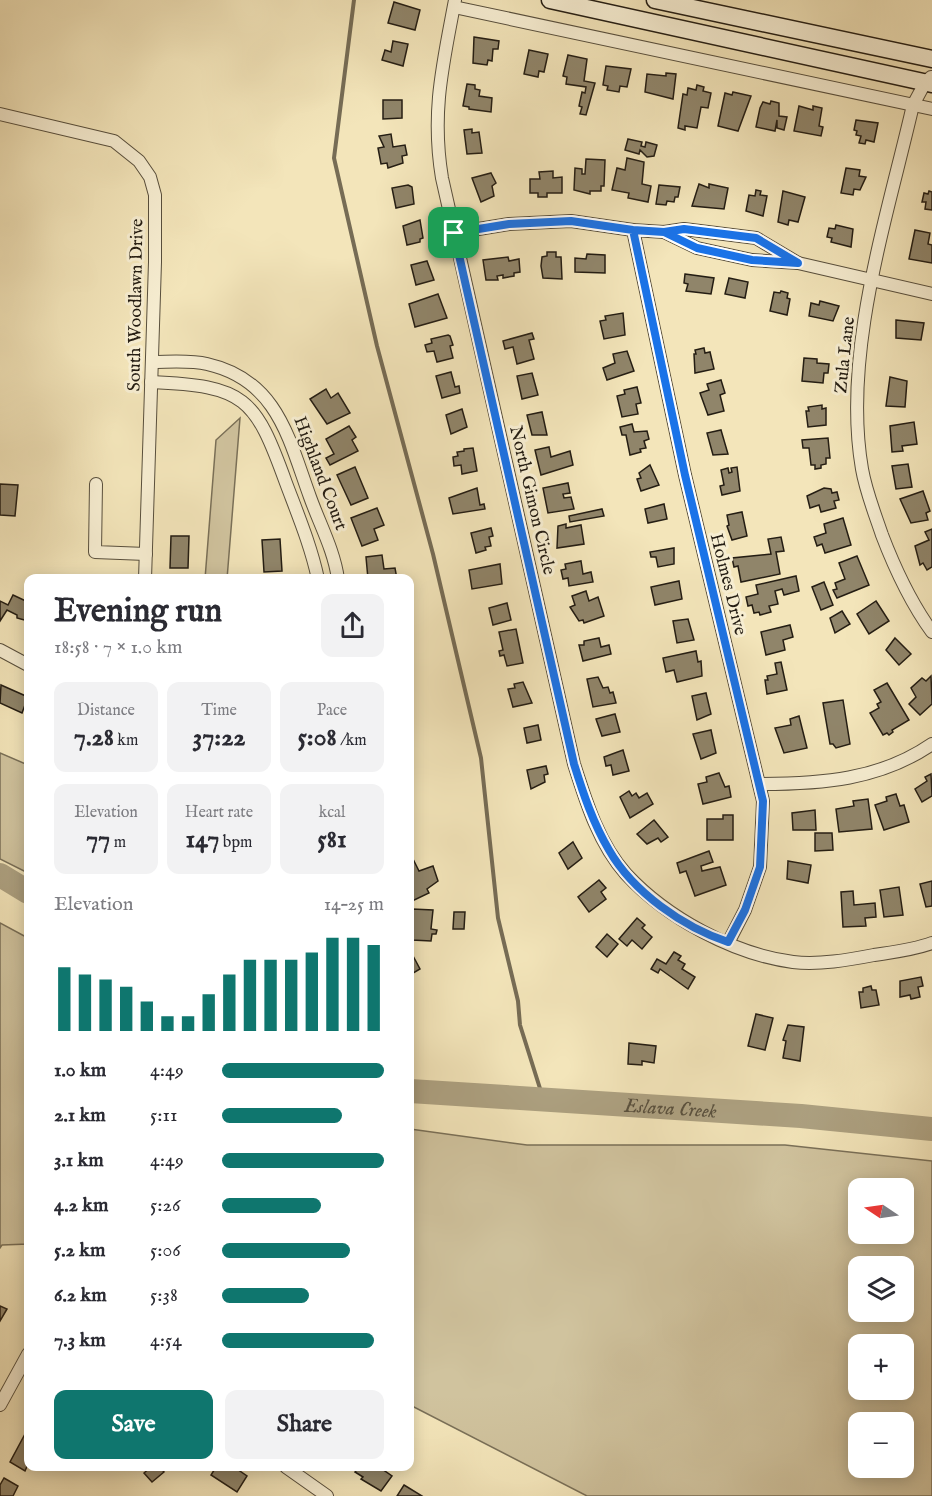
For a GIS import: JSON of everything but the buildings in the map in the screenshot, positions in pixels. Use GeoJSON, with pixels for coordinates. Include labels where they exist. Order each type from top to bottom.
{"type":"FeatureCollection","features":[{"type":"Feature","properties":{"kind":"main road"},"geometry":{"type":"LineString","coordinates":[[550,0],[930,81]]}},
{"type":"Feature","properties":{"kind":"main road"},"geometry":{"type":"LineString","coordinates":[[662,1],[932,59]]}},
{"type":"Feature","properties":{"kind":"street"},"geometry":{"type":"LineString","coordinates":[[659,24],[662,1]]}},
{"type":"Feature","properties":{"kind":"street"},"geometry":{"type":"LineString","coordinates":[[454,4],[932,109]]}},
{"type":"Feature","properties":{"kind":"street","name":"North Gimon Circle"},"geometry":{"type":"LineString","coordinates":[[454,4],[437,98],[436,125],[439,161],[571,752],[588,809],[609,851],[626,873],[662,906],[708,936],[794,962],[842,961],[917,948],[932,943]]}},
{"type":"Feature","properties":{"kind":"street","name":"Zula Lane"},"geometry":{"type":"LineString","coordinates":[[930,81],[913,105],[872,281],[858,372],[857,422],[862,470],[888,551],[903,583],[932,632]]}},
{"type":"Feature","properties":{"kind":"street","name":"South Woodlawn Drive"},"geometry":{"type":"LineString","coordinates":[[0,114],[114,141],[128,150],[150,177],[154,195],[155,262],[145,574]]}},
{"type":"Feature","properties":{"kind":"street"},"geometry":{"type":"LineString","coordinates":[[454,233],[509,224],[571,221],[633,230],[664,232],[684,229],[756,238],[798,263]]}},
{"type":"Feature","properties":{"kind":"street","name":"Holmes Drive"},"geometry":{"type":"LineString","coordinates":[[633,230],[685,475],[763,801],[760,867],[745,910],[728,942]]}},
{"type":"Feature","properties":{"kind":"street"},"geometry":{"type":"LineString","coordinates":[[664,232],[697,248],[752,260],[798,263],[932,294]]}},
{"type":"Feature","properties":{"kind":"street","name":"Highland Court"},"geometry":{"type":"LineString","coordinates":[[152,362],[206,364],[242,380],[268,400],[282,419],[335,560],[337,574]]}},
{"type":"Feature","properties":{"kind":"street","name":"Highland Court"},"geometry":{"type":"LineString","coordinates":[[151,382],[200,384],[219,389],[237,398],[256,413],[268,434],[313,556],[317,574]]}},
{"type":"Feature","properties":{"kind":"street"},"geometry":{"type":"LineString","coordinates":[[96,484],[95,552],[146,554]]}},
{"type":"Feature","properties":{"kind":"street"},"geometry":{"type":"LineString","coordinates":[[0,650],[24,663]]}},
{"type":"Feature","properties":{"kind":"street"},"geometry":{"type":"LineString","coordinates":[[759,783],[806,784],[844,780],[914,756],[932,744]]}},
{"type":"Feature","properties":{"kind":"street"},"geometry":{"type":"LineString","coordinates":[[0,1404],[24,1361]]}},
{"type":"Feature","properties":{"kind":"street"},"geometry":{"type":"LineString","coordinates":[[292,1471],[327,1496]]}},
{"type":"Feature","properties":{"kind":"shaded area"},"geometry":{"type":"Polygon","coordinates":[[[240,418],[227,574],[205,574],[216,440],[240,418]]]}},
{"type":"Feature","properties":{"kind":"shaded area"},"geometry":{"type":"Polygon","coordinates":[[[0,753],[24,763],[24,871],[0,859],[0,753]]]}},
{"type":"Feature","properties":{"kind":"shaded area"},"geometry":{"type":"Polygon","coordinates":[[[0,923],[24,936],[24,1244],[2,1245],[0,1248],[0,923]]]}},
{"type":"Feature","properties":{"kind":"shaded area"},"geometry":{"type":"Polygon","coordinates":[[[414,1130],[527,1145],[785,1145],[932,1161],[932,1496],[587,1496],[414,1407],[414,1130]]]}},
{"type":"Feature","properties":{"kind":"waterway"},"geometry":{"type":"LineString","coordinates":[[354,0],[334,158],[377,346],[433,554],[481,758],[498,918],[518,1001],[520,1025],[543,1098]]}},
{"type":"Feature","properties":{"kind":"waterway","name":"Eslava Creek"},"geometry":{"type":"LineString","coordinates":[[0,875],[24,890]]}},
{"type":"Feature","properties":{"kind":"waterway","name":"Eslava Creek"},"geometry":{"type":"LineString","coordinates":[[414,1091],[801,1116],[932,1129]]}},
{"type":"Feature","properties":{"kind":"route"},"geometry":{"type":"LineString","coordinates":[[454,233],[509,224],[571,221],[633,230],[664,232],[684,229],[732,233],[756,238],[798,263],[779,264],[752,260],[697,248],[664,232],[633,230],[685,475],[763,801],[760,867],[745,910],[728,942],[708,936],[662,906],[626,873],[609,851],[588,809],[574,764],[454,233]]}}]}
